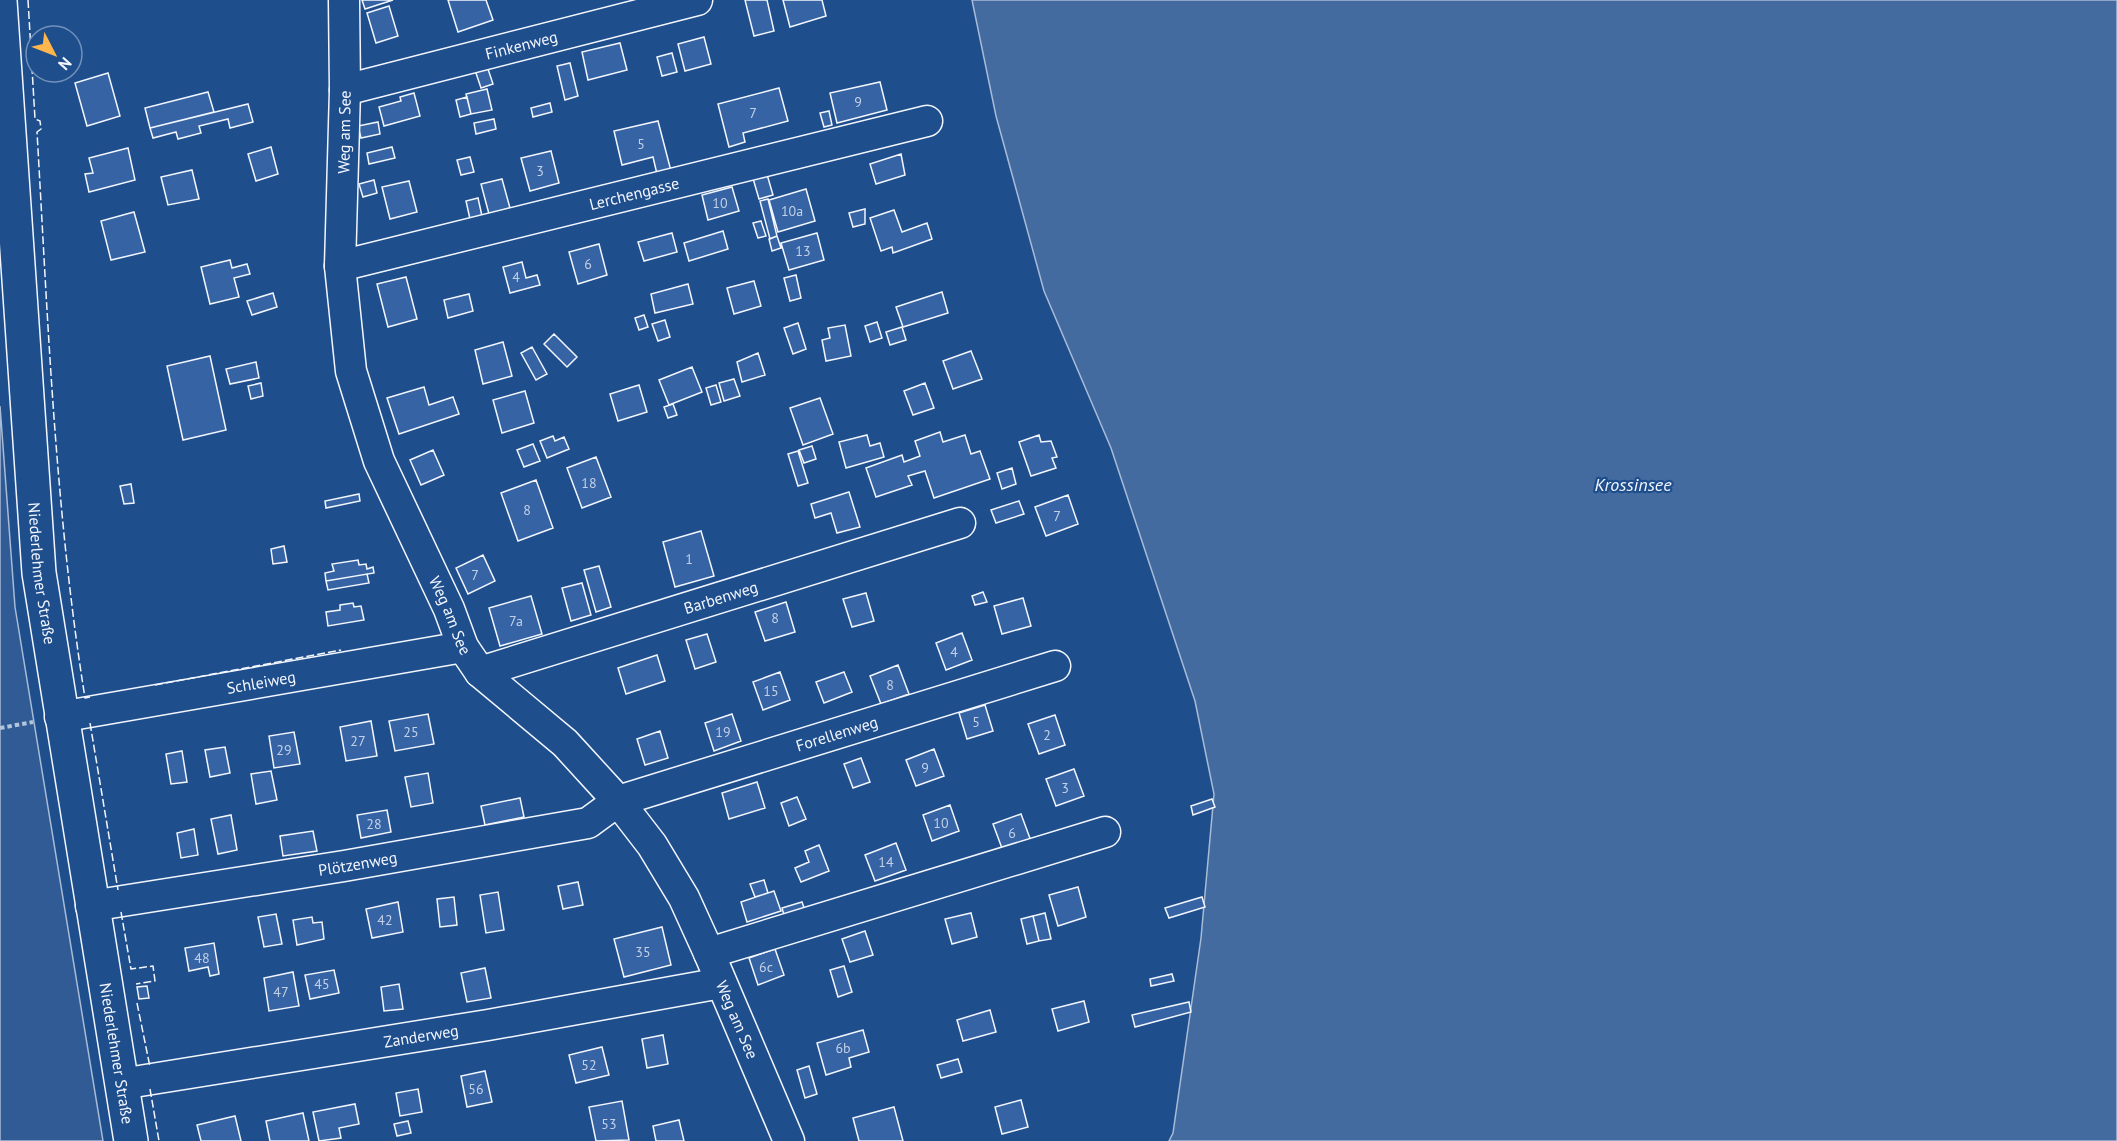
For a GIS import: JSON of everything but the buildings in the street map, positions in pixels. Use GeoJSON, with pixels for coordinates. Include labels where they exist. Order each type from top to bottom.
{"type":"FeatureCollection","features":[{"type":"Feature","properties":{"kind":"main road","name":"Niederlehmer Straße"},"geometry":{"type":"LineString","coordinates":[[0,1],[34,518],[60,717],[131,1141]]}},
{"type":"Feature","properties":{"kind":"lane","name":"Weg am See"},"geometry":{"type":"LineString","coordinates":[[344,0],[345,90],[340,267],[351,371],[376,449],[449,609],[463,646],[480,672],[565,743],[618,801],[652,844],[684,898],[789,1141]]}},
{"type":"Feature","properties":{"kind":"lane","name":"Finkenweg"},"geometry":{"type":"LineString","coordinates":[[345,90],[697,0]]}},
{"type":"Feature","properties":{"kind":"lane","name":"Lerchengasse"},"geometry":{"type":"LineString","coordinates":[[340,267],[927,121]]}},
{"type":"Feature","properties":{"kind":"lane","name":"Barbenweg"},"geometry":{"type":"LineString","coordinates":[[480,672],[960,523]]}},
{"type":"Feature","properties":{"kind":"lane","name":"Schleiweg"},"geometry":{"type":"LineString","coordinates":[[60,717],[463,646]]}},
{"type":"Feature","properties":{"kind":"lane","name":"Forellenweg"},"geometry":{"type":"LineString","coordinates":[[618,801],[1055,666]]}},
{"type":"Feature","properties":{"kind":"lane","name":"Plötzenweg"},"geometry":{"type":"LineString","coordinates":[[91,906],[344,866],[588,823],[618,801]]}},
{"type":"Feature","properties":{"kind":"lane"},"geometry":{"type":"LineString","coordinates":[[709,953],[1105,832]]}},
{"type":"Feature","properties":{"kind":"lane","name":"Zanderweg"},"geometry":{"type":"LineString","coordinates":[[121,1084],[488,1025],[722,983]]}},
{"type":"Feature","properties":{"kind":"shaded area"},"geometry":{"type":"Polygon","coordinates":[[[0,406],[15,607],[103,1141],[0,1141],[0,406]]]}},
{"type":"Feature","properties":{"kind":"water","name":"Krossinsee"},"geometry":{"type":"Polygon","coordinates":[[[972,0],[2117,0],[2117,1141],[1169,1141],[1173,1133],[1201,938],[1214,794],[1195,701],[1111,448],[1044,291],[996,116],[972,0]]]}},
{"type":"Feature","properties":{"kind":"fence"},"geometry":{"type":"LineString","coordinates":[[28,0],[35,119],[40,121],[41,129],[37,132],[49,345],[66,557],[85,698],[90,697]]}},
{"type":"Feature","properties":{"kind":"fence"},"geometry":{"type":"LineString","coordinates":[[155,685],[341,650]]}},
{"type":"Feature","properties":{"kind":"fence"},"geometry":{"type":"LineString","coordinates":[[90,723],[118,890]]}},
{"type":"Feature","properties":{"kind":"fence"},"geometry":{"type":"LineString","coordinates":[[121,912],[131,969],[153,966],[155,981],[136,984]]}},
{"type":"Feature","properties":{"kind":"fence"},"geometry":{"type":"LineString","coordinates":[[137,1003],[150,1067]]}},
{"type":"Feature","properties":{"kind":"fence"},"geometry":{"type":"LineString","coordinates":[[150,1089],[159,1141]]}}]}
